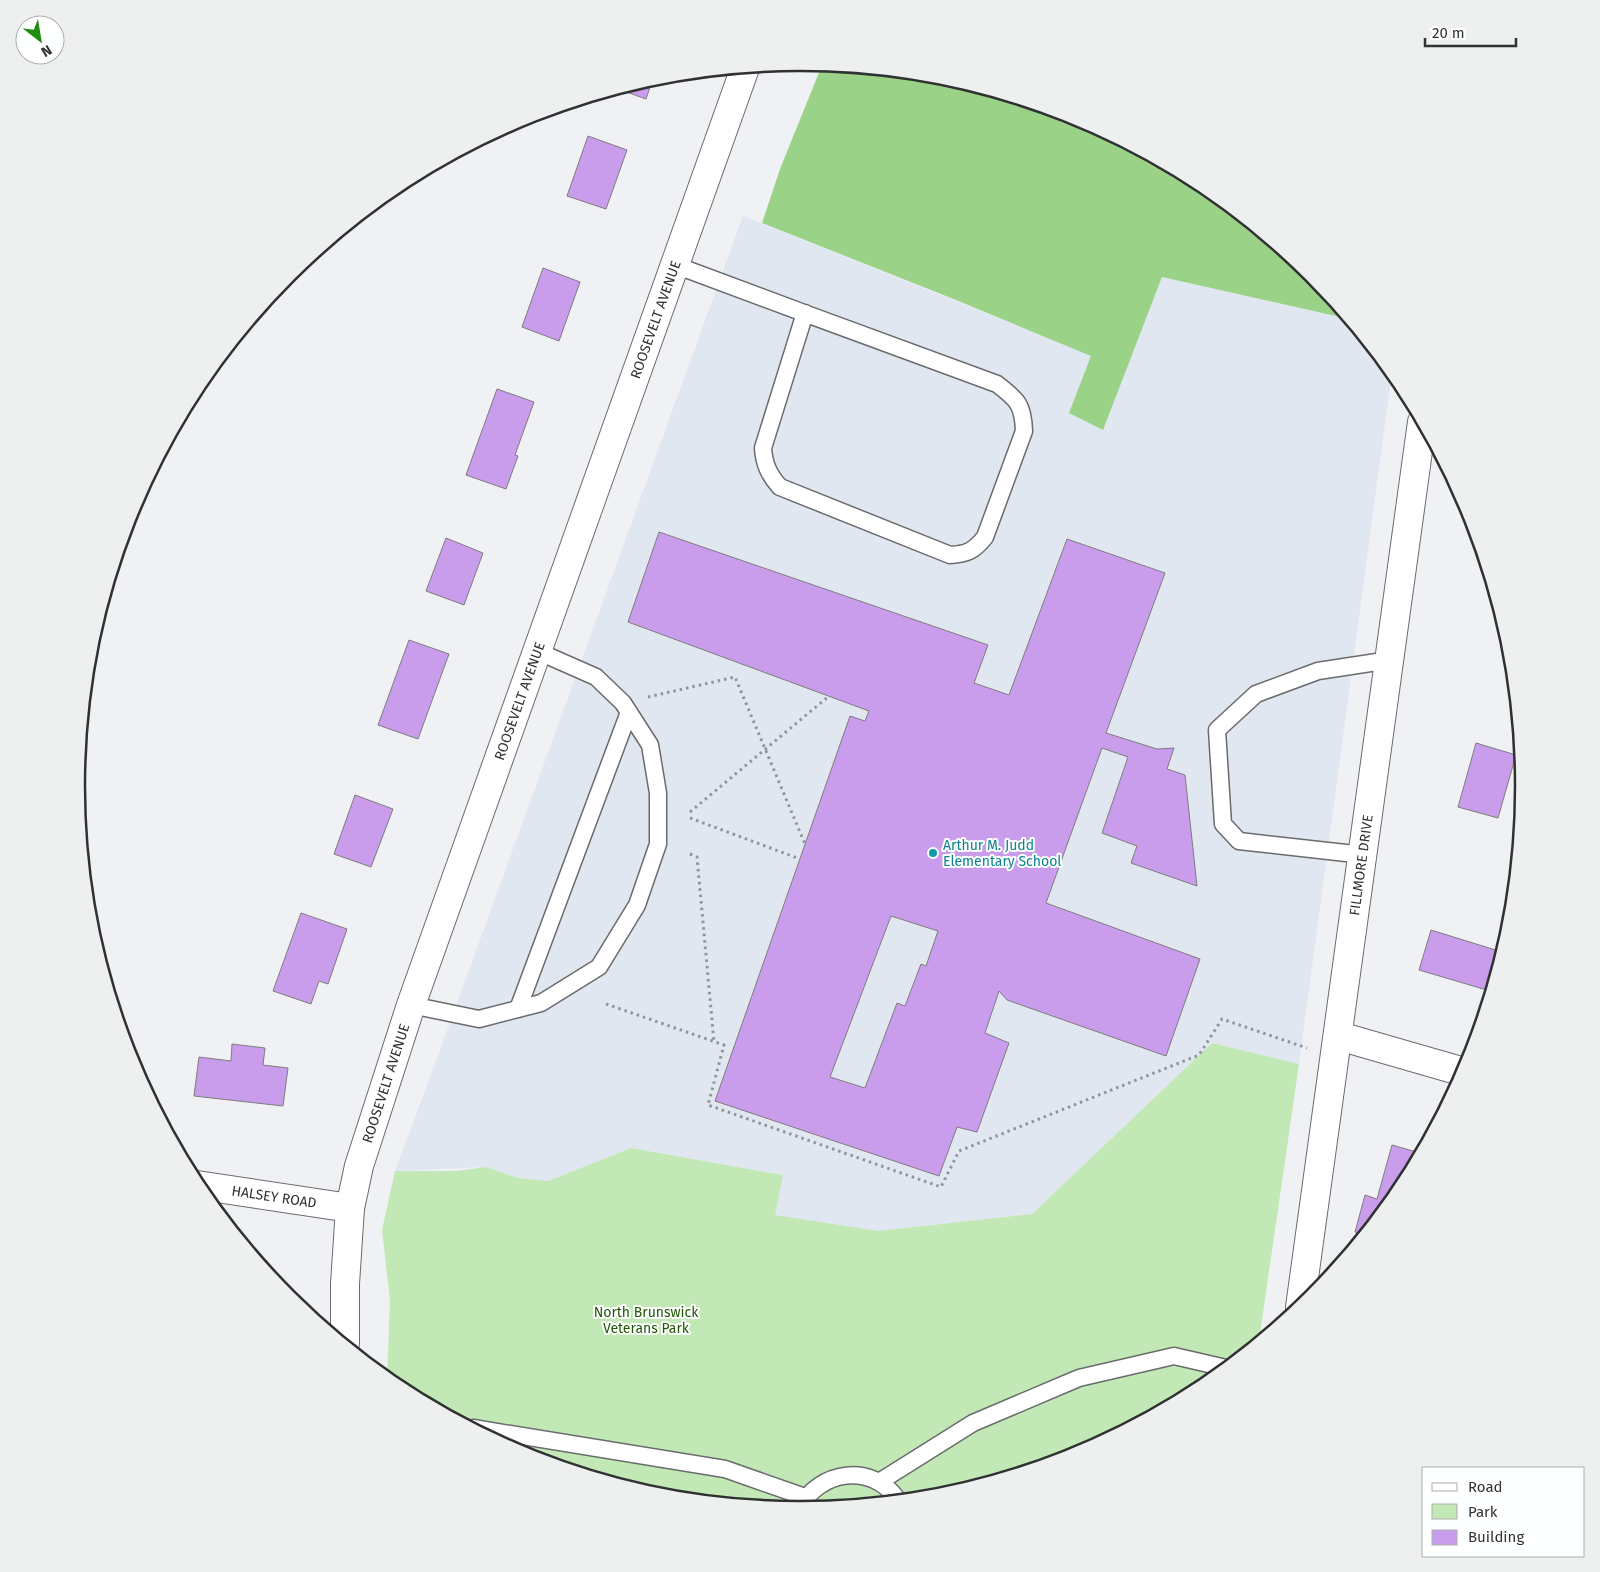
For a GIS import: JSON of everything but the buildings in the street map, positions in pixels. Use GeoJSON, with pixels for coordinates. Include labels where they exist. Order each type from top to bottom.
{"type":"FeatureCollection","features":[{"type":"Feature","properties":{"kind":"street","name":"ROOSEVELT AVENUE"},"geometry":{"type":"LineString","coordinates":[[344,1336],[350,1208],[359,1166],[411,1005],[743,74]]}},
{"type":"Feature","properties":{"kind":"street","name":"FILLMORE DRIVE"},"geometry":{"type":"LineString","coordinates":[[1302,1294],[1339,1036],[1421,432]]}},
{"type":"Feature","properties":{"kind":"street"},"geometry":{"type":"LineString","coordinates":[[1339,1036],[1456,1070]]}},
{"type":"Feature","properties":{"kind":"street","name":"HALSEY ROAD"},"geometry":{"type":"LineString","coordinates":[[209,1188],[350,1208]]}},
{"type":"Feature","properties":{"kind":"lane"},"geometry":{"type":"LineString","coordinates":[[675,265],[805,313],[997,384],[1012,396],[1023,413],[1024,431],[985,537],[976,548],[962,554],[950,555],[780,487],[770,476],[764,462],[762,448],[805,313]]}},
{"type":"Feature","properties":{"kind":"lane"},"geometry":{"type":"LineString","coordinates":[[411,1005],[479,1019],[541,1003],[599,967],[638,905],[658,844],[658,793],[650,745],[623,704],[596,677],[537,651]]}},
{"type":"Feature","properties":{"kind":"lane"},"geometry":{"type":"LineString","coordinates":[[1364,854],[1239,841],[1224,824],[1217,730],[1256,694],[1318,671],[1390,660]]}},
{"type":"Feature","properties":{"kind":"lane"},"geometry":{"type":"LineString","coordinates":[[518,1009],[629,712]]}},
{"type":"Feature","properties":{"kind":"lane"},"geometry":{"type":"LineString","coordinates":[[879,1482],[973,1423],[1079,1378],[1174,1356],[1217,1366]]}},
{"type":"Feature","properties":{"kind":"lane"},"geometry":{"type":"LineString","coordinates":[[494,1431],[725,1469],[797,1501]]}},
{"type":"Feature","properties":{"kind":"lane"},"geometry":{"type":"LineString","coordinates":[[804,1501],[819,1485],[833,1478],[849,1475],[865,1476],[879,1482],[895,1495]]}},
{"type":"Feature","properties":{"kind":"path"},"geometry":{"type":"LineString","coordinates":[[648,697],[735,677],[805,844]]}},
{"type":"Feature","properties":{"kind":"path"},"geometry":{"type":"LineString","coordinates":[[690,812],[830,696]]}},
{"type":"Feature","properties":{"kind":"path"},"geometry":{"type":"LineString","coordinates":[[690,818],[800,859]]}},
{"type":"Feature","properties":{"kind":"path"},"geometry":{"type":"LineString","coordinates":[[690,854],[698,857],[714,1042]]}},
{"type":"Feature","properties":{"kind":"path"},"geometry":{"type":"LineString","coordinates":[[606,1004],[724,1045],[708,1105],[941,1187],[959,1151],[1199,1055],[1222,1019],[1312,1050]]}},
{"type":"Feature","properties":{"kind":"shaded area"},"geometry":{"type":"Polygon","coordinates":[[[743,216],[1126,369],[1162,277],[1339,317],[1367,351],[1390,384],[1299,1064],[1212,1043],[1032,1214],[879,1231],[774,1215],[783,1175],[631,1148],[548,1181],[518,1178],[486,1167],[395,1171],[743,216]]]}},
{"type":"Feature","properties":{"kind":"green space"},"geometry":{"type":"Polygon","coordinates":[[[819,72],[893,77],[985,96],[1030,109],[1074,126],[1116,145],[1157,167],[1235,219],[1305,281],[1338,317],[1162,277],[1103,430],[1069,413],[1091,356],[762,223],[780,169],[819,72]]]}},
{"type":"Feature","properties":{"kind":"green space","name":"North Brunswick Veterans Park"},"geometry":{"type":"Polygon","coordinates":[[[1212,1043],[1299,1064],[1260,1332],[1197,1380],[1157,1405],[1116,1427],[1030,1463],[939,1487],[893,1495],[800,1501],[707,1495],[615,1476],[570,1463],[526,1446],[484,1427],[443,1405],[387,1369],[390,1300],[382,1230],[395,1171],[456,1171],[486,1167],[518,1178],[548,1181],[631,1148],[783,1175],[775,1215],[879,1231],[1032,1214],[1212,1043]]]}},
{"type":"Feature","properties":{"kind":"place","name":"Arthur M. Judd Elementary School"},"geometry":{"type":"Point","coordinates":[933,853]}}]}
